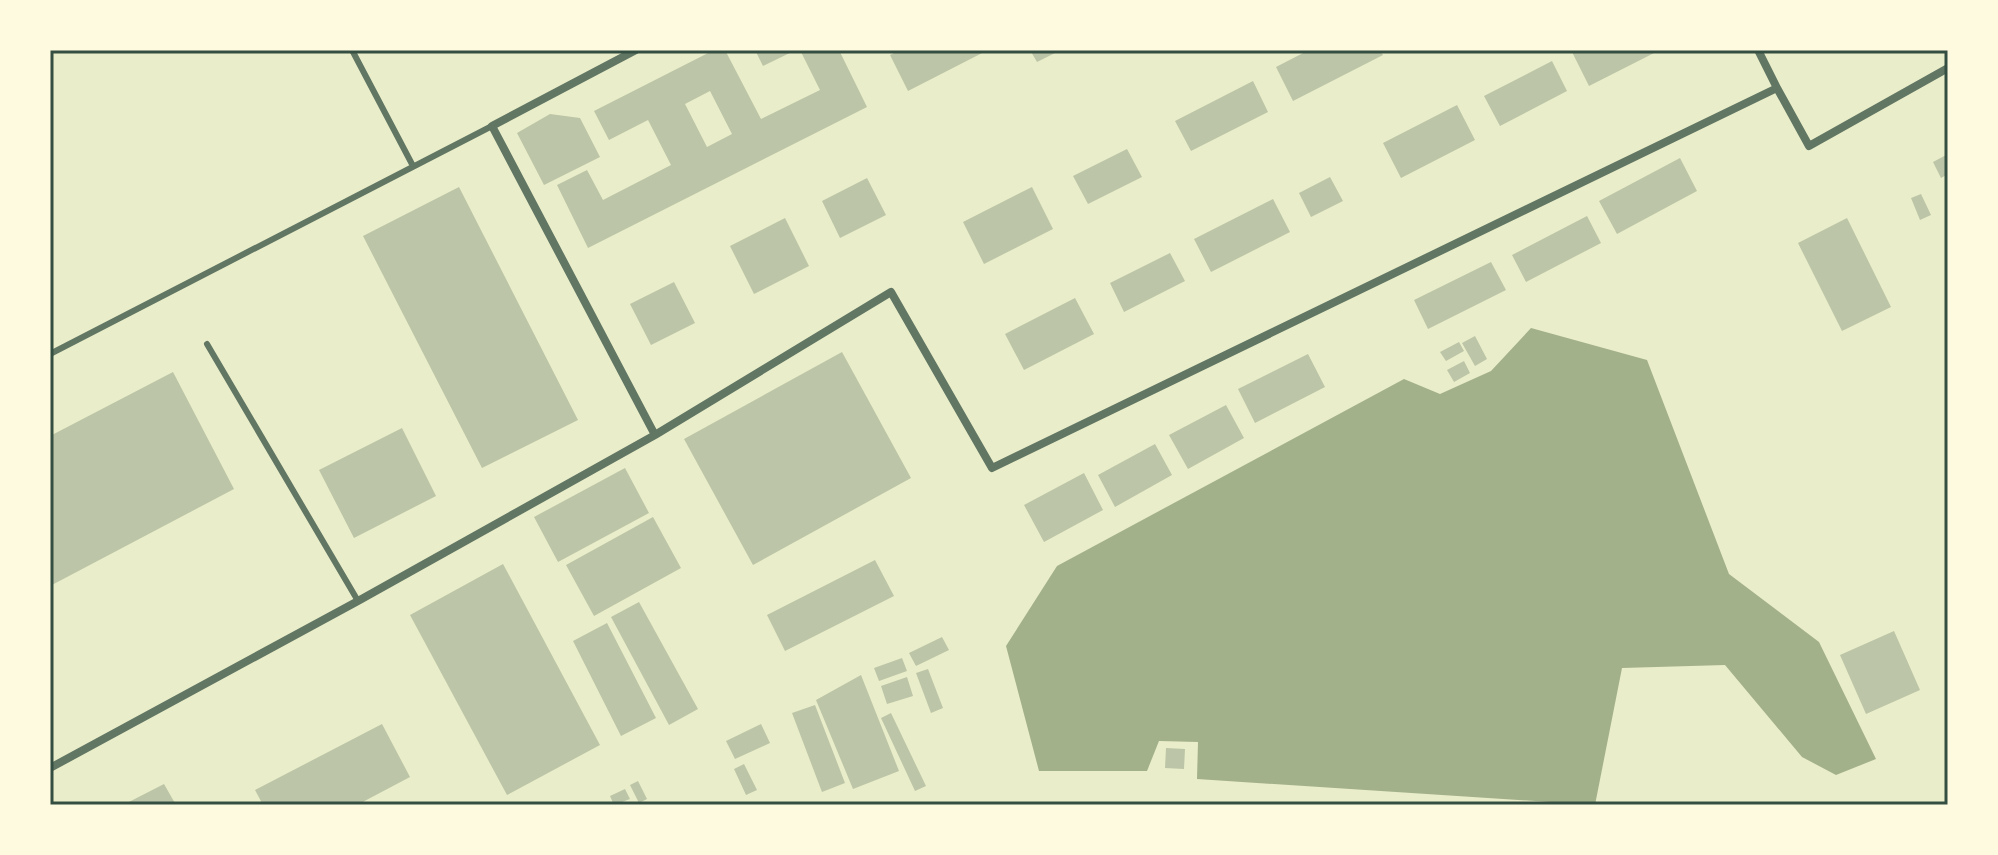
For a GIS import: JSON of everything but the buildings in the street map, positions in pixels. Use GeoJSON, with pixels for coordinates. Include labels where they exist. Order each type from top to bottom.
{"type":"FeatureCollection","features":[{"type":"Feature","properties":{"kind":"street"},"geometry":{"type":"LineString","coordinates":[[636,50],[492,126],[655,435]]}},
{"type":"Feature","properties":{"kind":"street"},"geometry":{"type":"LineString","coordinates":[[1758,50],[1809,146],[1948,68]]}},
{"type":"Feature","properties":{"kind":"street"},"geometry":{"type":"LineString","coordinates":[[50,768],[655,435],[891,292],[992,468],[1777,88]]}},
{"type":"Feature","properties":{"kind":"lane"},"geometry":{"type":"LineString","coordinates":[[352,50],[413,166]]}},
{"type":"Feature","properties":{"kind":"lane"},"geometry":{"type":"LineString","coordinates":[[50,354],[492,126]]}},
{"type":"Feature","properties":{"kind":"lane"},"geometry":{"type":"LineString","coordinates":[[207,344],[358,601]]}},
{"type":"Feature","properties":{"kind":"shaded area"},"geometry":{"type":"Polygon","coordinates":[[[1531,328],[1647,360],[1729,574],[1819,642],[1876,759],[1836,775],[1802,757],[1725,665],[1622,668],[1595,805],[1197,779],[1198,742],[1159,741],[1147,771],[1039,771],[1006,646],[1057,566],[1404,379],[1440,394],[1491,371],[1531,328]]]}}]}
